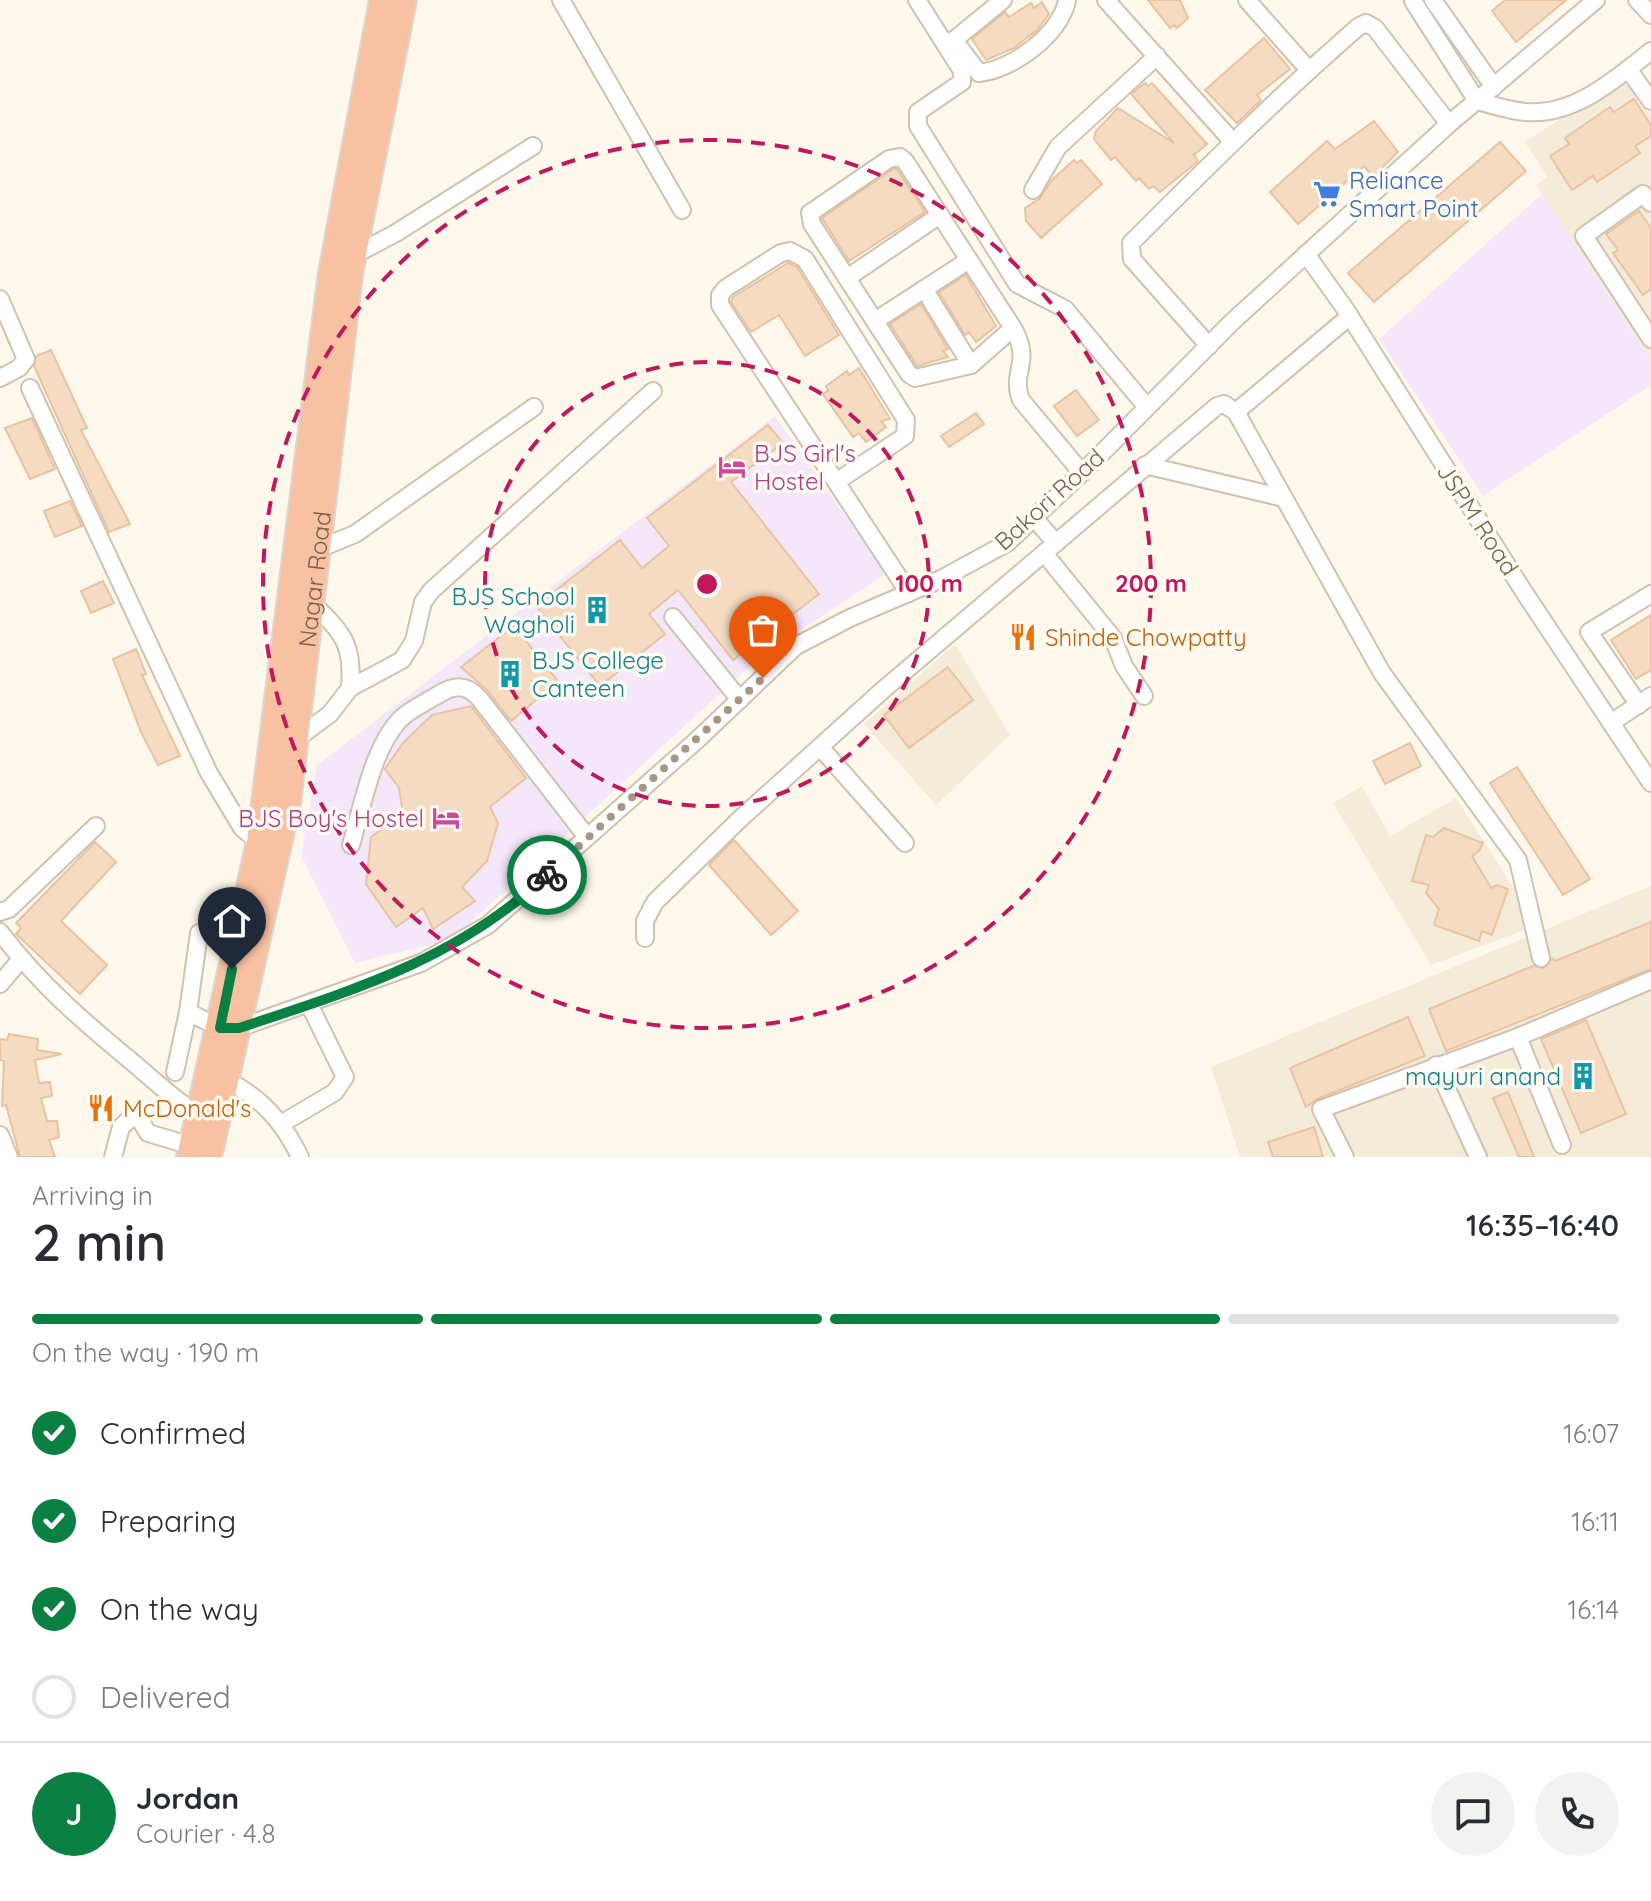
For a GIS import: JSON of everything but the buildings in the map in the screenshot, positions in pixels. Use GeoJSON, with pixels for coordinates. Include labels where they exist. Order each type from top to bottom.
{"type":"FeatureCollection","features":[{"type":"Feature","properties":{"kind":"highway","name":"Nagar Road"},"geometry":{"type":"LineString","coordinates":[[197,1153],[228,1081],[230,1028],[259,842],[331,273],[382,0]]}},
{"type":"Feature","properties":{"kind":"highway","name":"Nagar Road"},"geometry":{"type":"LineString","coordinates":[[197,1153],[200,1116],[230,1028],[288,804],[354,255],[404,0]]}},
{"type":"Feature","properties":{"kind":"street"},"geometry":{"type":"LineString","coordinates":[[561,0],[682,210]]}},
{"type":"Feature","properties":{"kind":"street"},"geometry":{"type":"LineString","coordinates":[[917,0],[949,42],[979,73],[996,71],[1059,23],[1067,0]]}},
{"type":"Feature","properties":{"kind":"street"},"geometry":{"type":"LineString","coordinates":[[949,42],[1003,0]]}},
{"type":"Feature","properties":{"kind":"street"},"geometry":{"type":"LineString","coordinates":[[1106,0],[1232,141]]}},
{"type":"Feature","properties":{"kind":"street"},"geometry":{"type":"LineString","coordinates":[[1247,0],[1309,70]]}},
{"type":"Feature","properties":{"kind":"street"},"geometry":{"type":"LineString","coordinates":[[1433,0],[1494,87]]}},
{"type":"Feature","properties":{"kind":"street","name":"Bakori Road"},"geometry":{"type":"LineString","coordinates":[[230,1028],[309,1004],[421,963],[488,925],[740,700],[796,646],[979,560],[1007,543],[1306,254],[1449,124],[1596,0]]}},
{"type":"Feature","properties":{"kind":"street"},"geometry":{"type":"LineString","coordinates":[[1637,0],[1651,15]]}},
{"type":"Feature","properties":{"kind":"street"},"geometry":{"type":"LineString","coordinates":[[1413,1],[1477,101],[1526,112],[1553,111],[1579,102],[1651,51]]}},
{"type":"Feature","properties":{"kind":"street"},"geometry":{"type":"LineString","coordinates":[[1209,346],[1132,259],[1130,250],[1131,243],[1232,141],[1366,23],[1375,28],[1449,124]]}},
{"type":"Feature","properties":{"kind":"street"},"geometry":{"type":"LineString","coordinates":[[949,42],[962,71],[962,82],[918,112],[918,126],[1017,284],[1065,309],[1146,406]]}},
{"type":"Feature","properties":{"kind":"street"},"geometry":{"type":"LineString","coordinates":[[1033,190],[1058,147],[1157,56]]}},
{"type":"Feature","properties":{"kind":"street"},"geometry":{"type":"LineString","coordinates":[[1628,69],[1651,101]]}},
{"type":"Feature","properties":{"kind":"street"},"geometry":{"type":"LineString","coordinates":[[354,255],[409,226],[533,146]]}},
{"type":"Feature","properties":{"kind":"street"},"geometry":{"type":"LineString","coordinates":[[1013,328],[971,365],[915,378],[812,224],[810,213],[889,159],[900,157],[940,215],[1013,328],[1023,345],[1024,358],[1017,389],[1021,400],[1082,473]]}},
{"type":"Feature","properties":{"kind":"street"},"geometry":{"type":"LineString","coordinates":[[1649,330],[1584,236],[1643,194],[1651,203]]}},
{"type":"Feature","properties":{"kind":"street"},"geometry":{"type":"LineString","coordinates":[[847,278],[940,215]]}},
{"type":"Feature","properties":{"kind":"street"},"geometry":{"type":"LineString","coordinates":[[836,482],[905,436],[906,420],[805,259],[790,251],[781,253],[726,288],[720,295],[720,305],[836,482],[909,593]]}},
{"type":"Feature","properties":{"kind":"street","name":"JSPM Road"},"geometry":{"type":"LineString","coordinates":[[1306,254],[1350,316],[1651,783]]}},
{"type":"Feature","properties":{"kind":"street"},"geometry":{"type":"LineString","coordinates":[[875,321],[969,260]]}},
{"type":"Feature","properties":{"kind":"street"},"geometry":{"type":"LineString","coordinates":[[924,289],[971,365]]}},
{"type":"Feature","properties":{"kind":"street"},"geometry":{"type":"LineString","coordinates":[[0,299],[26,359],[19,368],[0,378]]}},
{"type":"Feature","properties":{"kind":"street"},"geometry":{"type":"LineString","coordinates":[[1236,412],[1350,316]]}},
{"type":"Feature","properties":{"kind":"street"},"geometry":{"type":"LineString","coordinates":[[30,388],[209,773],[242,828],[259,842]]}},
{"type":"Feature","properties":{"kind":"street"},"geometry":{"type":"LineString","coordinates":[[296,739],[330,714],[350,688],[402,660],[414,641],[423,602],[431,591],[653,391]]}},
{"type":"Feature","properties":{"kind":"street"},"geometry":{"type":"LineString","coordinates":[[645,938],[645,921],[655,902],[820,747],[1145,465],[1217,406],[1230,405],[1382,673],[1518,860],[1541,958]]}},
{"type":"Feature","properties":{"kind":"street"},"geometry":{"type":"LineString","coordinates":[[318,549],[355,534],[534,407]]}},
{"type":"Feature","properties":{"kind":"street"},"geometry":{"type":"LineString","coordinates":[[1145,465],[1284,498]]}},
{"type":"Feature","properties":{"kind":"street"},"geometry":{"type":"LineString","coordinates":[[1034,518],[1050,548],[1113,638],[1124,666],[1144,696]]}},
{"type":"Feature","properties":{"kind":"street"},"geometry":{"type":"LineString","coordinates":[[1611,723],[1645,701],[1589,632],[1651,594]]}},
{"type":"Feature","properties":{"kind":"street"},"geometry":{"type":"LineString","coordinates":[[312,603],[340,630],[349,649],[350,688]]}},
{"type":"Feature","properties":{"kind":"street"},"geometry":{"type":"LineString","coordinates":[[673,617],[740,700]]}},
{"type":"Feature","properties":{"kind":"street"},"geometry":{"type":"LineString","coordinates":[[351,845],[379,754],[393,727],[438,695],[460,686],[470,688],[479,698],[587,837]]}},
{"type":"Feature","properties":{"kind":"street"},"geometry":{"type":"LineString","coordinates":[[820,747],[905,843]]}},
{"type":"Feature","properties":{"kind":"street"},"geometry":{"type":"LineString","coordinates":[[0,912],[9,909],[96,826]]}},
{"type":"Feature","properties":{"kind":"street"},"geometry":{"type":"LineString","coordinates":[[0,932],[21,959],[86,1026],[170,1097],[200,1116]]}},
{"type":"Feature","properties":{"kind":"street"},"geometry":{"type":"LineString","coordinates":[[175,1072],[188,1012],[199,933]]}},
{"type":"Feature","properties":{"kind":"street"},"geometry":{"type":"LineString","coordinates":[[0,984],[21,959]]}},
{"type":"Feature","properties":{"kind":"street"},"geometry":{"type":"LineString","coordinates":[[1345,1157],[1321,1109],[1346,1103],[1436,1065],[1518,1037],[1651,980]]}},
{"type":"Feature","properties":{"kind":"street"},"geometry":{"type":"LineString","coordinates":[[281,1124],[335,1092],[345,1077],[342,1063],[309,1004]]}},
{"type":"Feature","properties":{"kind":"street"},"geometry":{"type":"LineString","coordinates":[[188,1012],[230,1028]]}},
{"type":"Feature","properties":{"kind":"street"},"geometry":{"type":"LineString","coordinates":[[1518,1037],[1562,1145]]}},
{"type":"Feature","properties":{"kind":"street"},"geometry":{"type":"LineString","coordinates":[[1436,1065],[1478,1157]]}},
{"type":"Feature","properties":{"kind":"street"},"geometry":{"type":"LineString","coordinates":[[228,1081],[261,1101],[281,1124],[300,1157]]}},
{"type":"Feature","properties":{"kind":"street"},"geometry":{"type":"LineString","coordinates":[[113,1157],[121,1127],[131,1118],[139,1118],[148,1133],[197,1153]]}},
{"type":"Feature","properties":{"kind":"street"},"geometry":{"type":"LineString","coordinates":[[0,1135],[9,1157]]}},
{"type":"Feature","properties":{"kind":"shaded area"},"geometry":{"type":"Polygon","coordinates":[[[1624,78],[1651,116],[1651,358],[1536,185],[1547,177],[1525,142],[1624,78]]]}},
{"type":"Feature","properties":{"kind":"shaded area"},"geometry":{"type":"Polygon","coordinates":[[[1542,194],[1651,359],[1651,385],[1483,496],[1379,339],[1542,194]]]}},
{"type":"Feature","properties":{"kind":"shaded area"},"geometry":{"type":"Polygon","coordinates":[[[775,416],[886,574],[760,657],[451,940],[355,963],[301,856],[317,765],[775,416]]]}},
{"type":"Feature","properties":{"kind":"shaded area"},"geometry":{"type":"Polygon","coordinates":[[[955,644],[1010,735],[936,805],[864,724],[955,644]]]}},
{"type":"Feature","properties":{"kind":"shaded area"},"geometry":{"type":"Polygon","coordinates":[[[1362,786],[1390,836],[1456,798],[1538,925],[1431,965],[1333,803],[1362,786]]]}},
{"type":"Feature","properties":{"kind":"shaded area"},"geometry":{"type":"Polygon","coordinates":[[[1651,886],[1651,1157],[1240,1157],[1211,1067],[1651,886]]]}},
{"type":"Feature","properties":{"kind":"way so far"},"geometry":{"type":"LineString","coordinates":[[547,875],[763,678]]}},
{"type":"Feature","properties":{"kind":"place","name":"Reliance Smart Point"},"geometry":{"type":"Point","coordinates":[1327,194]}},
{"type":"Feature","properties":{"kind":"place","name":"BJS Girl's Hostel"},"geometry":{"type":"Point","coordinates":[732,467]}},
{"type":"Feature","properties":{"kind":"place","name":"BJS School Wagholi"},"geometry":{"type":"Point","coordinates":[597,610]}},
{"type":"Feature","properties":{"kind":"place","name":"Shinde Chowpatty"},"geometry":{"type":"Point","coordinates":[1023,637]}},
{"type":"Feature","properties":{"kind":"place","name":"BJS College Canteen"},"geometry":{"type":"Point","coordinates":[510,674]}},
{"type":"Feature","properties":{"kind":"place","name":"BJS Boy's Hostel"},"geometry":{"type":"Point","coordinates":[446,818]}},
{"type":"Feature","properties":{"kind":"place","name":"mayuri anand"},"geometry":{"type":"Point","coordinates":[1583,1076]}},
{"type":"Feature","properties":{"kind":"place","name":"McDonald's"},"geometry":{"type":"Point","coordinates":[101,1108]}},
{"type":"Feature","properties":{"kind":"route"},"geometry":{"type":"LineString","coordinates":[[232,969],[220,1028],[239,1028],[421,963],[488,925],[547,875]]}}]}
